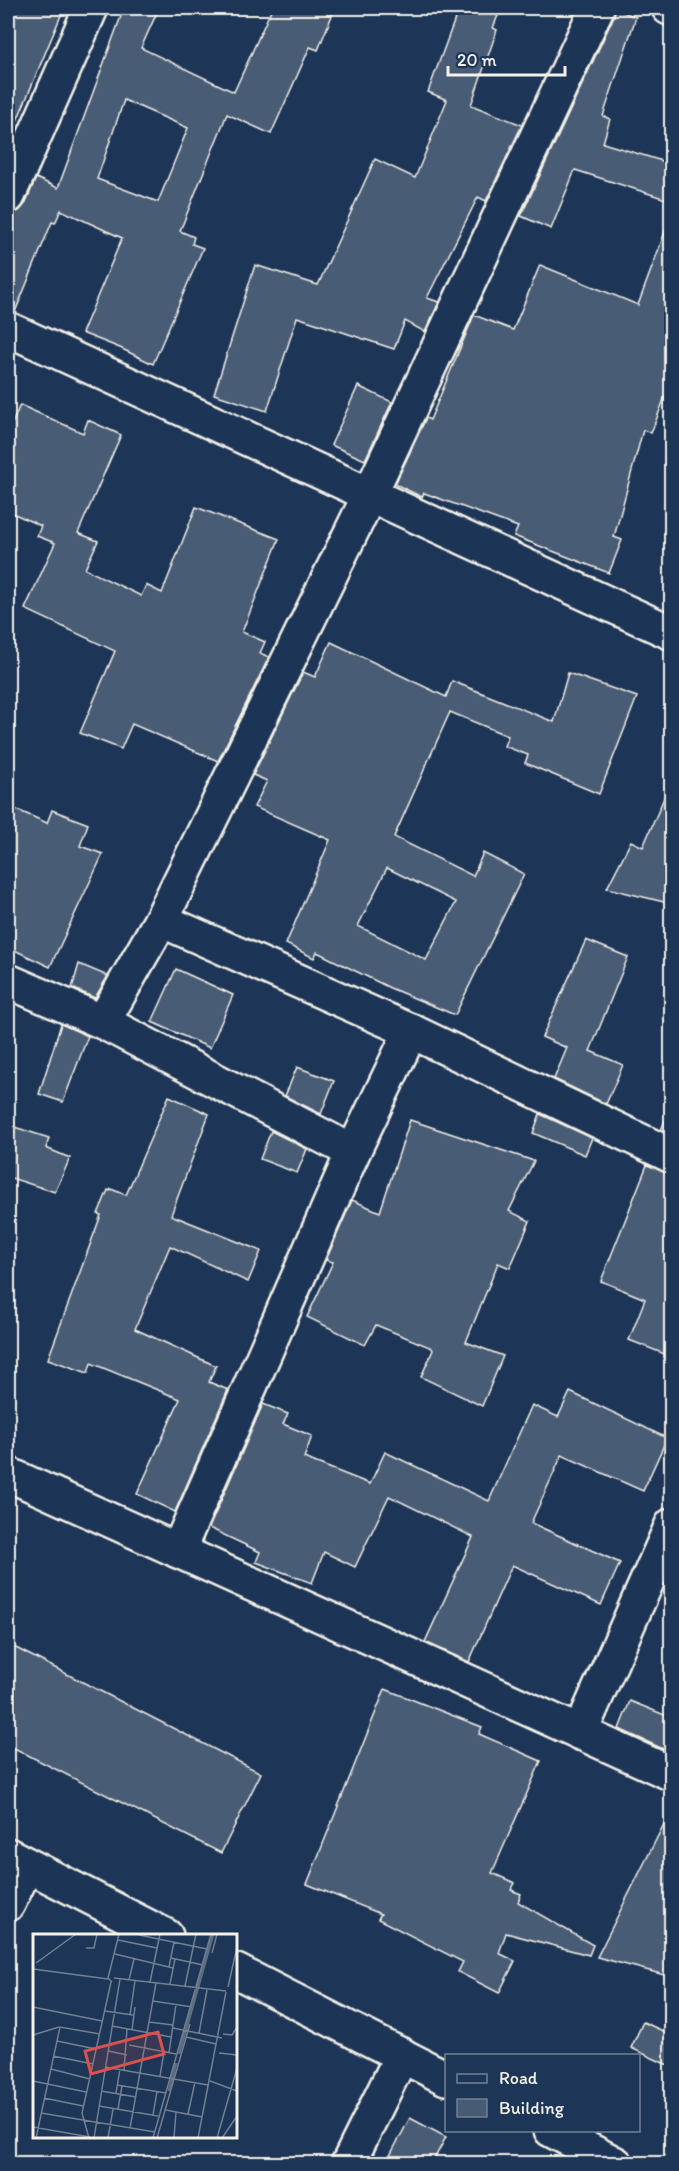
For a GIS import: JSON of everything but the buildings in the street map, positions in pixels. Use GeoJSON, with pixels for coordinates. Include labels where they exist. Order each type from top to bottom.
{"type":"FeatureCollection","features":[{"type":"Feature","properties":{"kind":"street"},"geometry":{"type":"LineString","coordinates":[[8,196],[91,8]]}},
{"type":"Feature","properties":{"kind":"street"},"geometry":{"type":"LineString","coordinates":[[103,1022],[161,920],[370,494],[597,8]]}},
{"type":"Feature","properties":{"kind":"street"},"geometry":{"type":"LineString","coordinates":[[8,329],[672,633]]}},
{"type":"Feature","properties":{"kind":"street"},"geometry":{"type":"LineString","coordinates":[[161,920],[411,1031],[672,1156]]}},
{"type":"Feature","properties":{"kind":"street"},"geometry":{"type":"LineString","coordinates":[[8,981],[103,1022],[353,1152]]}},
{"type":"Feature","properties":{"kind":"street"},"geometry":{"type":"LineString","coordinates":[[178,1551],[353,1152],[411,1031]]}},
{"type":"Feature","properties":{"kind":"street"},"geometry":{"type":"LineString","coordinates":[[8,1474],[672,1774]]}},
{"type":"Feature","properties":{"kind":"street"},"geometry":{"type":"LineString","coordinates":[[580,1733],[672,1525]]}},
{"type":"Feature","properties":{"kind":"street"},"geometry":{"type":"LineString","coordinates":[[8,1904],[17,1860],[164,1934]]}},
{"type":"Feature","properties":{"kind":"street"},"geometry":{"type":"LineString","coordinates":[[237,1972],[445,2077]]}},
{"type":"Feature","properties":{"kind":"street"},"geometry":{"type":"LineString","coordinates":[[348,2163],[402,2055]]}},
{"type":"Feature","properties":{"kind":"street"},"geometry":{"type":"LineString","coordinates":[[555,2132],[616,2163]]}}]}
